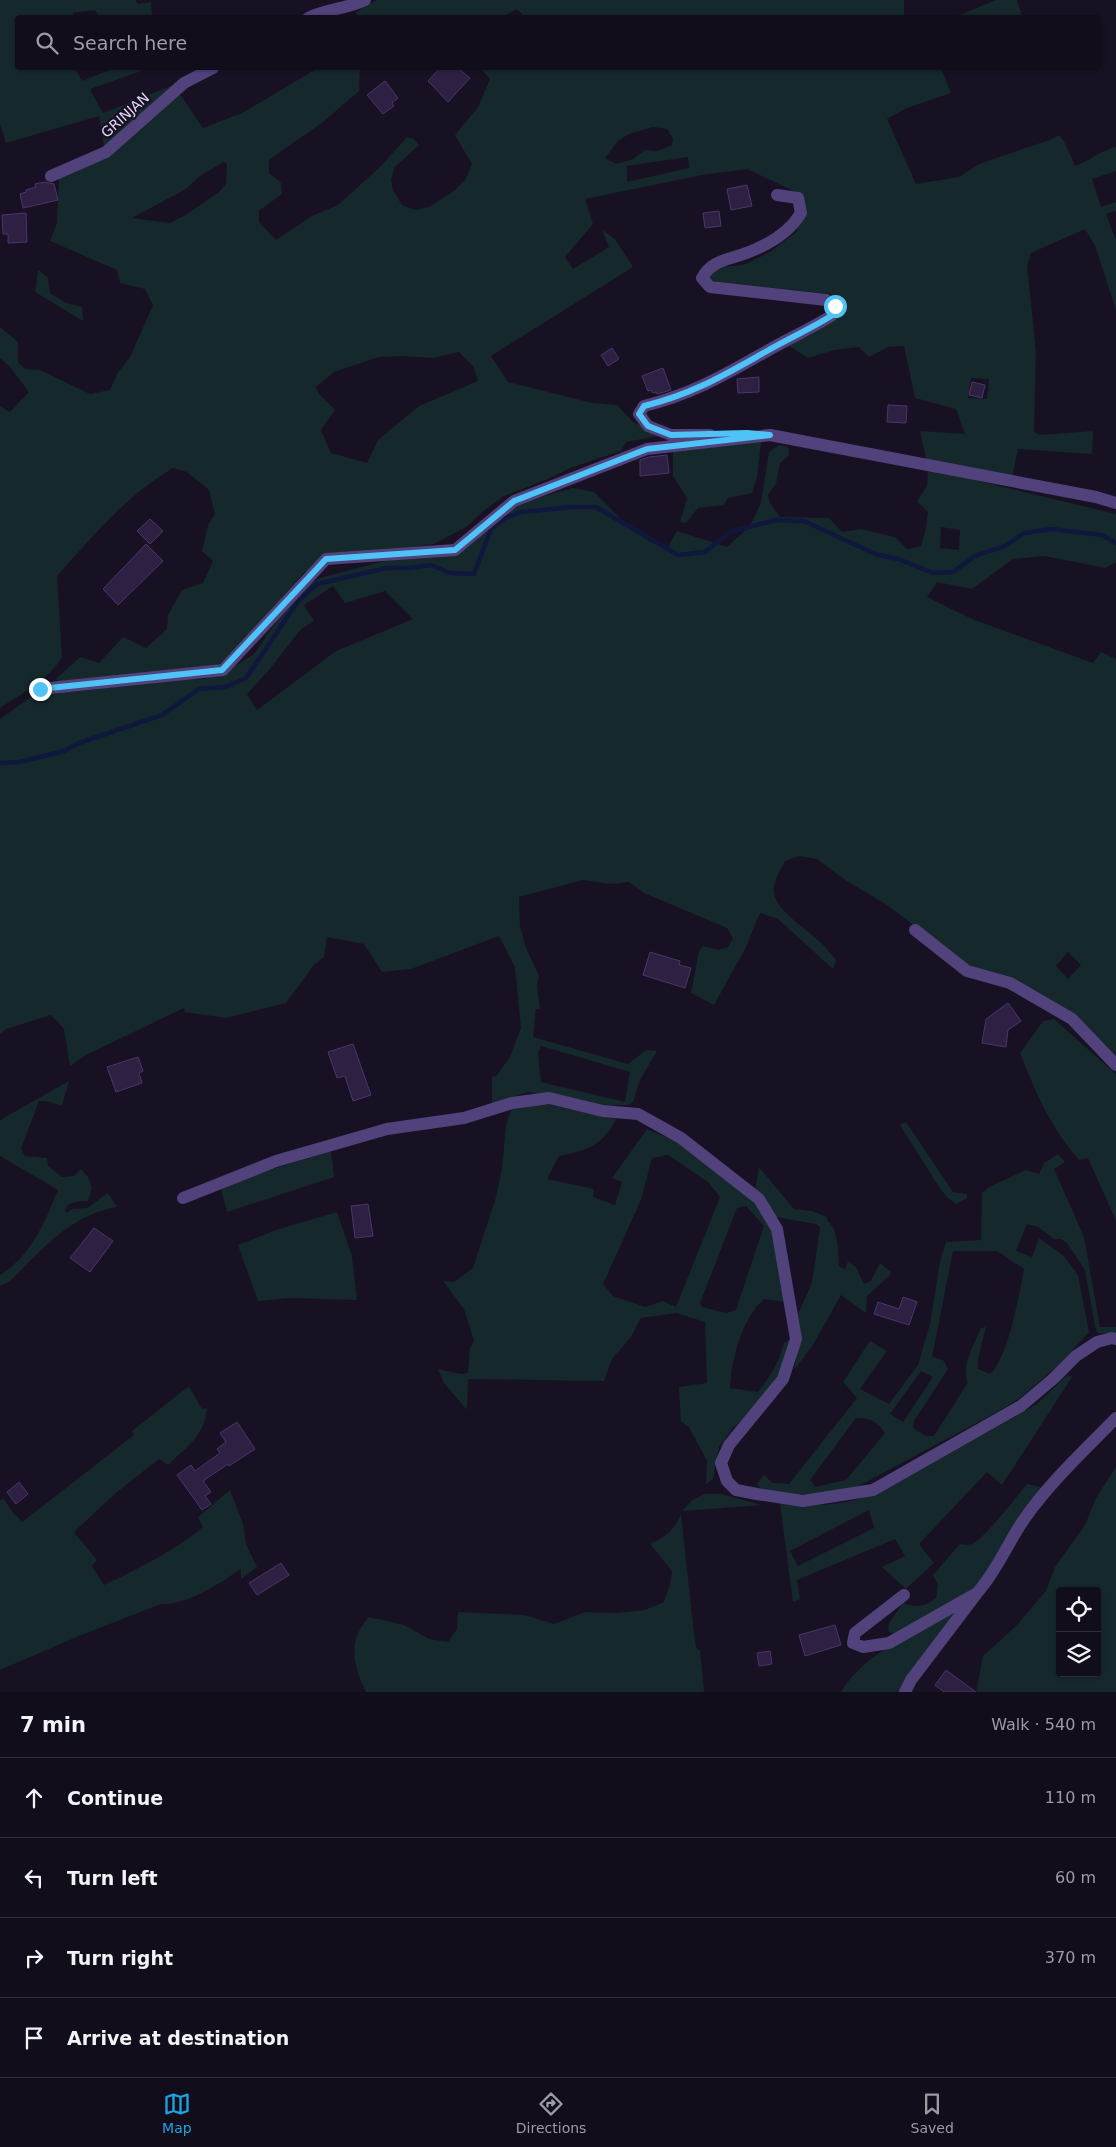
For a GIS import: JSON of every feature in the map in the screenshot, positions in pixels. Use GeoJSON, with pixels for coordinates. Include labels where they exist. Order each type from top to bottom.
{"type":"FeatureCollection","features":[{"type":"Feature","properties":{"kind":"street"},"geometry":{"type":"LineString","coordinates":[[316,15],[336,8],[348,7],[364,0]]}},
{"type":"Feature","properties":{"kind":"street","name":"GRINJAN"},"geometry":{"type":"LineString","coordinates":[[51,176],[106,152],[184,83],[209,70]]}},
{"type":"Feature","properties":{"kind":"street"},"geometry":{"type":"LineString","coordinates":[[777,195],[798,198],[801,213],[793,226],[769,243],[708,268],[702,278],[710,287],[758,294],[795,295],[826,300],[835,306],[831,316],[724,376],[669,400],[644,406],[639,414],[648,426],[671,435],[747,433],[770,435],[1096,497],[1116,503]]}},
{"type":"Feature","properties":{"kind":"street"},"geometry":{"type":"LineString","coordinates":[[40,689],[222,670],[326,559],[455,550],[514,501],[647,449],[770,435]]}},
{"type":"Feature","properties":{"kind":"street"},"geometry":{"type":"LineString","coordinates":[[915,930],[967,971],[1010,983],[1072,1018],[1116,1065]]}},
{"type":"Feature","properties":{"kind":"street"},"geometry":{"type":"LineString","coordinates":[[183,1198],[276,1161],[387,1129],[464,1118],[512,1103],[549,1098],[603,1111],[638,1114],[681,1138],[759,1199],[777,1229],[796,1339],[783,1379],[729,1445],[721,1463],[727,1481],[736,1490],[757,1494],[803,1501],[873,1490],[1021,1406],[1054,1379],[1076,1356],[1097,1342],[1112,1338],[1116,1340]]}},
{"type":"Feature","properties":{"kind":"street"},"geometry":{"type":"LineString","coordinates":[[905,1692],[911,1680],[987,1582],[1025,1518],[1064,1471],[1116,1418]]}},
{"type":"Feature","properties":{"kind":"street"},"geometry":{"type":"LineString","coordinates":[[904,1595],[855,1633],[853,1643],[863,1647],[889,1643],[977,1593]]}},
{"type":"Feature","properties":{"kind":"green space"},"geometry":{"type":"Polygon","coordinates":[[[0,0],[135,0],[138,4],[151,2],[152,15],[98,15],[95,10],[73,13],[74,15],[15,15],[15,70],[76,70],[82,81],[109,70],[144,70],[90,89],[103,113],[171,86],[125,130],[104,146],[99,116],[6,143],[0,124],[0,0]]]}},
{"type":"Feature","properties":{"kind":"green space"},"geometry":{"type":"Polygon","coordinates":[[[377,0],[904,0],[904,15],[522,15],[517,9],[506,15],[356,15],[356,12],[377,0]]]}},
{"type":"Feature","properties":{"kind":"green space"},"geometry":{"type":"Polygon","coordinates":[[[996,0],[1017,0],[1021,15],[960,15],[996,0]]]}},
{"type":"Feature","properties":{"kind":"green space"},"geometry":{"type":"Polygon","coordinates":[[[315,70],[360,70],[359,91],[323,122],[269,160],[269,173],[281,183],[282,194],[259,211],[259,222],[276,240],[312,216],[338,205],[381,166],[407,137],[414,139],[419,145],[394,168],[391,180],[393,190],[402,205],[415,210],[429,207],[454,191],[465,180],[472,164],[455,135],[478,107],[490,79],[482,70],[942,70],[951,93],[907,108],[887,119],[916,184],[959,177],[979,164],[1059,135],[1064,141],[1075,166],[1116,147],[1116,171],[1092,179],[1101,207],[1116,202],[1116,211],[1106,214],[1116,240],[1116,310],[1095,246],[1085,229],[1031,253],[1027,266],[1036,351],[1034,432],[1040,435],[1093,431],[1092,454],[1018,449],[1012,478],[926,459],[920,431],[965,434],[956,409],[915,398],[904,346],[888,347],[869,357],[859,347],[834,350],[808,358],[789,346],[840,305],[831,294],[711,281],[708,275],[716,267],[743,265],[770,252],[796,232],[802,216],[798,193],[747,169],[702,175],[585,199],[593,224],[565,257],[573,269],[609,247],[602,230],[615,239],[633,267],[491,356],[508,382],[592,403],[617,405],[633,422],[664,435],[626,442],[621,451],[570,468],[548,479],[504,496],[466,527],[434,544],[401,549],[318,567],[303,573],[243,649],[211,669],[64,684],[56,679],[80,657],[99,663],[123,637],[146,648],[167,629],[168,615],[182,590],[203,583],[213,561],[202,551],[208,525],[215,514],[209,490],[187,472],[173,468],[125,504],[57,576],[62,657],[43,679],[0,708],[0,406],[10,412],[29,392],[9,366],[0,358],[0,327],[18,342],[18,362],[25,369],[40,370],[90,394],[110,390],[117,374],[130,357],[153,305],[145,289],[120,283],[117,270],[50,241],[57,223],[59,177],[108,157],[179,93],[203,128],[242,113],[315,70]],[[653,127],[629,134],[618,141],[605,158],[616,164],[633,159],[645,150],[657,151],[672,145],[673,139],[667,129],[653,127]],[[688,157],[627,166],[627,182],[689,168],[688,157]],[[224,162],[200,176],[186,189],[132,218],[170,223],[184,216],[219,192],[226,184],[227,164],[224,162]],[[459,352],[433,358],[379,357],[334,372],[316,387],[319,394],[335,410],[321,430],[331,453],[367,463],[378,440],[419,406],[478,381],[474,367],[459,352]],[[971,378],[968,398],[987,399],[989,379],[971,378]]]}},
{"type":"Feature","properties":{"kind":"green space"},"geometry":{"type":"Polygon","coordinates":[[[38,270],[48,278],[50,293],[66,303],[82,307],[83,321],[35,292],[38,270]]]}},
{"type":"Feature","properties":{"kind":"green space"},"geometry":{"type":"Polygon","coordinates":[[[761,442],[757,477],[752,493],[728,498],[724,505],[698,508],[686,523],[680,522],[687,498],[673,476],[673,446],[761,442]]]}},
{"type":"Feature","properties":{"kind":"green space"},"geometry":{"type":"Polygon","coordinates":[[[779,445],[788,447],[789,455],[780,463],[776,484],[768,495],[770,503],[780,517],[829,518],[842,532],[861,529],[895,537],[907,549],[921,546],[926,528],[928,512],[917,501],[927,486],[928,471],[941,472],[1116,514],[1116,562],[1105,568],[1044,556],[1013,559],[972,589],[937,582],[927,597],[972,619],[1093,663],[1101,652],[1116,659],[1116,1064],[1044,1003],[993,983],[884,903],[848,882],[817,859],[799,856],[785,861],[775,881],[774,894],[787,914],[822,944],[836,960],[833,969],[778,919],[760,913],[745,949],[714,1005],[691,993],[699,951],[703,946],[718,950],[728,947],[733,938],[727,928],[644,893],[629,882],[611,884],[583,880],[519,897],[520,926],[526,948],[539,976],[537,986],[540,1009],[536,1009],[533,1037],[628,1064],[646,1050],[657,1051],[640,1080],[633,1102],[628,1105],[604,1105],[528,1092],[492,1104],[492,1077],[496,1076],[510,1057],[521,1028],[515,967],[499,936],[411,969],[382,972],[364,944],[327,937],[324,957],[314,965],[286,1003],[226,1018],[185,1012],[184,1008],[86,1055],[70,1066],[64,1029],[51,1015],[6,1029],[0,1034],[0,719],[46,686],[61,692],[82,691],[170,680],[204,679],[226,672],[254,654],[289,603],[304,587],[320,578],[403,556],[454,545],[520,503],[573,488],[594,492],[627,525],[650,542],[667,548],[677,531],[727,547],[750,526],[761,503],[769,452],[779,445]],[[941,527],[940,548],[959,550],[960,530],[941,527]],[[333,586],[304,605],[314,621],[301,629],[269,670],[247,694],[257,710],[336,651],[413,619],[385,591],[345,603],[333,586]],[[1068,952],[1056,966],[1068,979],[1081,965],[1068,952]],[[541,1046],[538,1052],[541,1082],[625,1102],[630,1072],[541,1046]]]}},
{"type":"Feature","properties":{"kind":"green space"},"geometry":{"type":"Polygon","coordinates":[[[1054,1019],[1116,1074],[1116,1221],[1088,1158],[1079,1160],[1060,1135],[1038,1096],[1020,1053],[1043,1021],[1054,1019]]]}},
{"type":"Feature","properties":{"kind":"green space"},"geometry":{"type":"Polygon","coordinates":[[[69,1081],[62,1106],[47,1101],[39,1101],[21,1149],[25,1156],[47,1158],[48,1166],[62,1177],[74,1176],[81,1169],[88,1177],[92,1188],[88,1201],[71,1203],[66,1207],[65,1211],[67,1213],[72,1209],[87,1208],[108,1193],[117,1207],[100,1211],[71,1226],[58,1235],[10,1281],[0,1286],[0,1275],[21,1258],[29,1248],[42,1226],[58,1190],[0,1156],[0,1120],[69,1081]]]}},
{"type":"Feature","properties":{"kind":"green space"},"geometry":{"type":"Polygon","coordinates":[[[544,1104],[616,1119],[600,1141],[586,1149],[559,1156],[547,1179],[594,1189],[593,1197],[615,1205],[622,1182],[612,1178],[647,1129],[681,1143],[752,1199],[772,1230],[785,1302],[764,1299],[749,1318],[739,1340],[730,1388],[758,1392],[774,1369],[784,1343],[791,1339],[784,1367],[752,1411],[732,1429],[719,1447],[713,1479],[706,1484],[707,1461],[689,1427],[681,1422],[679,1387],[707,1383],[705,1322],[676,1313],[641,1318],[631,1337],[612,1359],[604,1381],[468,1379],[467,1410],[444,1383],[438,1369],[461,1374],[468,1373],[470,1349],[474,1341],[464,1309],[443,1281],[454,1282],[473,1268],[496,1197],[502,1168],[506,1125],[512,1107],[544,1104]],[[668,1155],[652,1158],[641,1200],[603,1284],[613,1296],[645,1307],[663,1301],[676,1307],[720,1197],[708,1182],[668,1155]],[[746,1206],[737,1208],[700,1303],[702,1307],[726,1313],[736,1310],[764,1226],[746,1206]]]}},
{"type":"Feature","properties":{"kind":"green space"},"geometry":{"type":"Polygon","coordinates":[[[906,1122],[953,1192],[967,1194],[967,1198],[956,1204],[941,1190],[900,1125],[906,1122]]]}},
{"type":"Feature","properties":{"kind":"green space"},"geometry":{"type":"Polygon","coordinates":[[[331,1151],[334,1177],[227,1212],[221,1188],[263,1172],[331,1151]]]}},
{"type":"Feature","properties":{"kind":"green space"},"geometry":{"type":"Polygon","coordinates":[[[1058,1154],[1065,1162],[1054,1169],[1084,1237],[1100,1327],[1116,1327],[1116,1334],[1098,1333],[1095,1326],[1085,1270],[1067,1243],[1061,1239],[1054,1239],[1038,1227],[1027,1224],[1016,1251],[1032,1257],[1039,1238],[1064,1256],[1078,1275],[1089,1332],[1062,1362],[1020,1398],[999,1411],[857,1487],[816,1494],[789,1494],[771,1492],[760,1488],[757,1484],[764,1474],[772,1483],[789,1484],[857,1398],[843,1382],[870,1341],[887,1351],[860,1389],[889,1404],[918,1365],[930,1324],[940,1261],[946,1242],[981,1240],[982,1193],[989,1187],[1026,1170],[1039,1174],[1044,1163],[1058,1154]],[[953,1251],[932,1357],[943,1360],[948,1369],[914,1421],[913,1428],[926,1436],[934,1436],[968,1382],[966,1376],[967,1362],[981,1328],[986,1327],[978,1358],[978,1369],[990,1374],[996,1366],[1012,1326],[1024,1269],[997,1251],[953,1251]],[[921,1371],[890,1414],[903,1422],[933,1377],[921,1371]],[[856,1418],[810,1480],[815,1487],[846,1480],[885,1433],[873,1421],[865,1418],[856,1418]]]}},
{"type":"Feature","properties":{"kind":"green space"},"geometry":{"type":"Polygon","coordinates":[[[759,1167],[794,1209],[812,1211],[827,1217],[836,1235],[839,1266],[845,1270],[848,1261],[856,1267],[864,1284],[871,1281],[880,1263],[891,1272],[867,1296],[866,1313],[841,1295],[813,1345],[794,1370],[800,1339],[797,1316],[812,1283],[820,1227],[816,1224],[776,1217],[755,1190],[759,1167]]]}},
{"type":"Feature","properties":{"kind":"green space"},"geometry":{"type":"Polygon","coordinates":[[[337,1212],[352,1256],[357,1300],[290,1298],[258,1301],[238,1245],[276,1230],[337,1212]]]}},
{"type":"Feature","properties":{"kind":"green space"},"geometry":{"type":"Polygon","coordinates":[[[1067,1375],[1072,1377],[1002,1485],[987,1472],[919,1544],[934,1563],[906,1589],[882,1567],[905,1556],[895,1539],[797,1580],[800,1599],[793,1602],[780,1504],[832,1504],[870,1496],[1037,1404],[1067,1375]],[[869,1510],[790,1551],[798,1566],[874,1528],[869,1510]]]}},
{"type":"Feature","properties":{"kind":"green space"},"geometry":{"type":"Polygon","coordinates":[[[189,1386],[202,1409],[207,1408],[202,1426],[194,1440],[168,1465],[159,1459],[117,1492],[74,1532],[97,1560],[92,1566],[104,1585],[155,1559],[192,1536],[203,1527],[198,1517],[230,1490],[243,1524],[246,1544],[257,1567],[241,1579],[241,1569],[193,1597],[182,1601],[161,1604],[0,1670],[0,1500],[4,1499],[22,1522],[134,1435],[132,1431],[189,1386]]]}},
{"type":"Feature","properties":{"kind":"green space"},"geometry":{"type":"Polygon","coordinates":[[[1116,1467],[1116,1692],[976,1692],[983,1656],[1016,1626],[1046,1591],[1055,1567],[1085,1525],[1096,1498],[1116,1467]]]}},
{"type":"Feature","properties":{"kind":"green space"},"geometry":{"type":"Polygon","coordinates":[[[1027,1484],[1044,1488],[980,1584],[896,1635],[888,1631],[889,1623],[903,1603],[921,1606],[936,1598],[938,1585],[933,1575],[960,1544],[972,1544],[977,1541],[1027,1484]]]}},
{"type":"Feature","properties":{"kind":"green space"},"geometry":{"type":"Polygon","coordinates":[[[705,1494],[721,1494],[762,1505],[682,1511],[692,1500],[705,1494]]]}},
{"type":"Feature","properties":{"kind":"green space"},"geometry":{"type":"Polygon","coordinates":[[[681,1514],[694,1634],[696,1647],[700,1650],[704,1692],[366,1692],[358,1673],[354,1653],[357,1635],[369,1617],[404,1625],[429,1639],[448,1642],[457,1629],[458,1612],[524,1615],[554,1624],[585,1612],[617,1613],[645,1610],[664,1602],[672,1571],[650,1544],[661,1539],[669,1532],[681,1514]]]}},
{"type":"Feature","properties":{"kind":"green space"},"geometry":{"type":"Polygon","coordinates":[[[961,1608],[900,1692],[841,1692],[851,1678],[879,1653],[912,1633],[961,1608]]]}},
{"type":"Feature","properties":{"kind":"building"},"geometry":{"type":"Polygon","coordinates":[[[438,70],[460,70],[470,78],[448,102],[428,81],[438,70]]]}},
{"type":"Feature","properties":{"kind":"building"},"geometry":{"type":"Polygon","coordinates":[[[385,81],[398,98],[392,103],[394,106],[383,114],[367,95],[385,81]]]}},
{"type":"Feature","properties":{"kind":"building"},"geometry":{"type":"Polygon","coordinates":[[[45,182],[54,184],[58,200],[23,208],[20,194],[36,187],[35,184],[45,182]]]}},
{"type":"Feature","properties":{"kind":"building"},"geometry":{"type":"Polygon","coordinates":[[[747,185],[752,206],[731,210],[727,189],[747,185]]]}},
{"type":"Feature","properties":{"kind":"building"},"geometry":{"type":"Polygon","coordinates":[[[719,211],[721,226],[705,228],[703,213],[719,211]]]}},
{"type":"Feature","properties":{"kind":"building"},"geometry":{"type":"Polygon","coordinates":[[[26,213],[27,242],[8,243],[8,234],[3,234],[2,215],[26,213]]]}},
{"type":"Feature","properties":{"kind":"building"},"geometry":{"type":"Polygon","coordinates":[[[612,348],[619,359],[608,366],[601,355],[612,348]]]}},
{"type":"Feature","properties":{"kind":"building"},"geometry":{"type":"Polygon","coordinates":[[[663,368],[671,390],[657,394],[651,390],[648,391],[642,376],[663,368]]]}},
{"type":"Feature","properties":{"kind":"building"},"geometry":{"type":"Polygon","coordinates":[[[759,377],[759,392],[738,393],[737,379],[759,377]]]}},
{"type":"Feature","properties":{"kind":"building"},"geometry":{"type":"Polygon","coordinates":[[[972,382],[985,385],[982,398],[969,395],[972,382]]]}},
{"type":"Feature","properties":{"kind":"building"},"geometry":{"type":"Polygon","coordinates":[[[888,405],[907,406],[906,423],[887,422],[888,405]]]}},
{"type":"Feature","properties":{"kind":"building"},"geometry":{"type":"Polygon","coordinates":[[[667,455],[669,473],[640,476],[640,460],[667,455]]]}},
{"type":"Feature","properties":{"kind":"building"},"geometry":{"type":"Polygon","coordinates":[[[150,519],[163,531],[150,544],[137,531],[150,519]]]}},
{"type":"Feature","properties":{"kind":"building"},"geometry":{"type":"Polygon","coordinates":[[[146,544],[163,561],[118,605],[103,589],[146,544]]]}},
{"type":"Feature","properties":{"kind":"building"},"geometry":{"type":"Polygon","coordinates":[[[650,952],[680,961],[679,965],[691,968],[685,988],[643,975],[650,952]]]}},
{"type":"Feature","properties":{"kind":"building"},"geometry":{"type":"Polygon","coordinates":[[[1008,1003],[1021,1021],[1008,1030],[1006,1047],[982,1043],[986,1019],[1008,1003]]]}},
{"type":"Feature","properties":{"kind":"building"},"geometry":{"type":"Polygon","coordinates":[[[353,1044],[371,1095],[353,1101],[345,1076],[337,1078],[328,1052],[353,1044]]]}},
{"type":"Feature","properties":{"kind":"building"},"geometry":{"type":"Polygon","coordinates":[[[138,1057],[143,1071],[139,1073],[142,1083],[116,1092],[107,1067],[138,1057]]]}},
{"type":"Feature","properties":{"kind":"building"},"geometry":{"type":"Polygon","coordinates":[[[368,1204],[373,1236],[355,1238],[351,1206],[368,1204]]]}},
{"type":"Feature","properties":{"kind":"building"},"geometry":{"type":"Polygon","coordinates":[[[94,1228],[113,1241],[90,1272],[70,1258],[94,1228]]]}},
{"type":"Feature","properties":{"kind":"building"},"geometry":{"type":"Polygon","coordinates":[[[903,1297],[917,1302],[909,1325],[874,1314],[878,1302],[899,1309],[903,1297]]]}},
{"type":"Feature","properties":{"kind":"building"},"geometry":{"type":"Polygon","coordinates":[[[237,1422],[255,1449],[203,1481],[211,1492],[205,1496],[211,1504],[202,1510],[177,1475],[191,1465],[195,1471],[220,1453],[217,1449],[226,1442],[220,1433],[237,1422]]]}},
{"type":"Feature","properties":{"kind":"building"},"geometry":{"type":"Polygon","coordinates":[[[19,1482],[28,1494],[16,1504],[7,1492],[19,1482]]]}},
{"type":"Feature","properties":{"kind":"building"},"geometry":{"type":"Polygon","coordinates":[[[281,1563],[289,1575],[257,1595],[249,1583],[281,1563]]]}},
{"type":"Feature","properties":{"kind":"building"},"geometry":{"type":"Polygon","coordinates":[[[835,1625],[841,1645],[805,1656],[799,1635],[835,1625]]]}},
{"type":"Feature","properties":{"kind":"building"},"geometry":{"type":"Polygon","coordinates":[[[770,1651],[772,1664],[759,1666],[757,1653],[770,1651]]]}},
{"type":"Feature","properties":{"kind":"building"},"geometry":{"type":"Polygon","coordinates":[[[946,1670],[976,1692],[944,1692],[935,1685],[946,1670]]]}},
{"type":"Feature","properties":{"kind":"waterway"},"geometry":{"type":"LineString","coordinates":[[0,763],[20,762],[64,751],[79,743],[162,715],[199,689],[225,687],[246,678],[298,601],[317,584],[387,568],[410,568],[431,565],[450,573],[474,574],[491,529],[505,518],[522,512],[572,507],[596,507],[678,555],[705,552],[730,532],[776,520],[804,521],[875,554],[898,559],[933,573],[953,572],[975,556],[1005,546],[1024,533],[1052,529],[1102,535],[1116,543]]}},
{"type":"Feature","properties":{"kind":"route"},"geometry":{"type":"LineString","coordinates":[[40,689],[222,670],[326,559],[455,550],[514,501],[647,449],[770,435],[747,433],[671,435],[648,426],[639,414],[644,406],[669,400],[724,376],[831,316],[835,306]]}}]}
